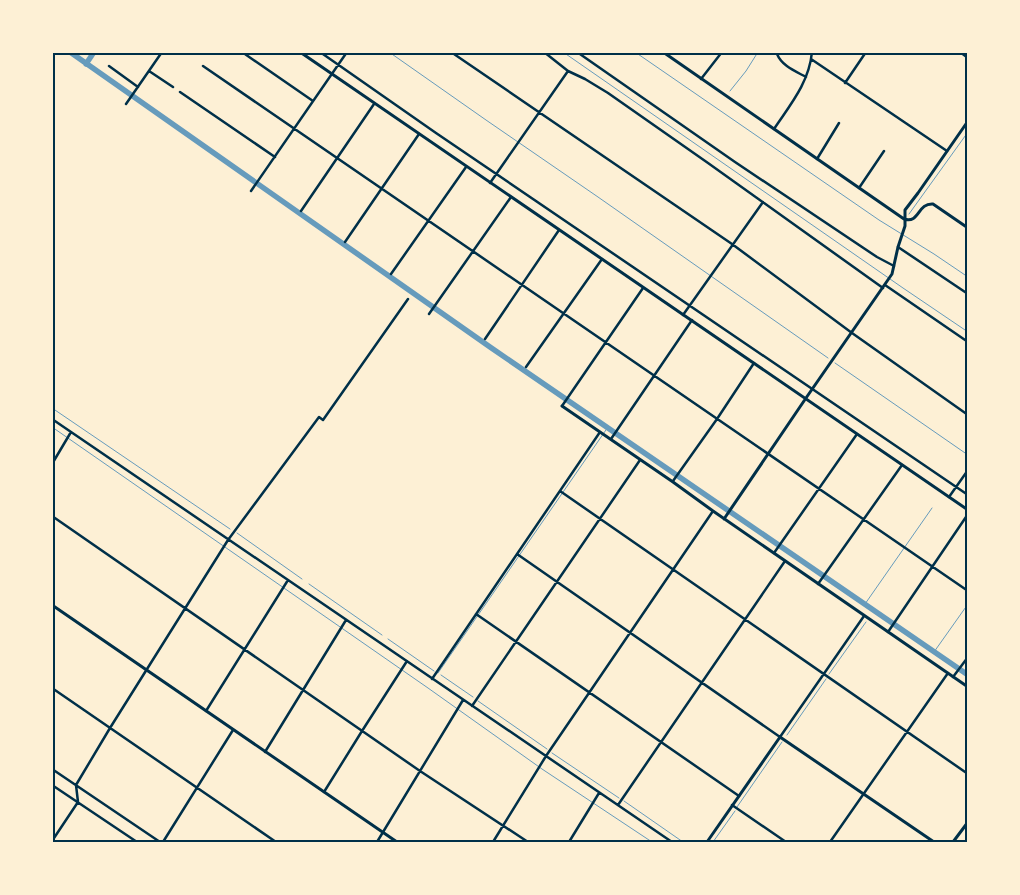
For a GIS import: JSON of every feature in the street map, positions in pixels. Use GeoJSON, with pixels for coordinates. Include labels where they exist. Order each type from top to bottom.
{"type":"FeatureCollection","features":[{"type":"Feature","properties":{"kind":"street"},"geometry":{"type":"LineString","coordinates":[[126,104],[162,52]]}},
{"type":"Feature","properties":{"kind":"street"},"geometry":{"type":"LineString","coordinates":[[242,52],[313,101]]}},
{"type":"Feature","properties":{"kind":"street"},"geometry":{"type":"LineString","coordinates":[[300,52],[968,510]]}},
{"type":"Feature","properties":{"kind":"street"},"geometry":{"type":"LineString","coordinates":[[320,52],[968,495]]}},
{"type":"Feature","properties":{"kind":"street"},"geometry":{"type":"LineString","coordinates":[[252,190],[346,52]]}},
{"type":"Feature","properties":{"kind":"street"},"geometry":{"type":"LineString","coordinates":[[451,52],[732,244],[852,333],[968,415]]}},
{"type":"Feature","properties":{"kind":"street"},"geometry":{"type":"LineString","coordinates":[[544,52],[568,71],[608,93],[884,287],[968,342]]}},
{"type":"Feature","properties":{"kind":"street"},"geometry":{"type":"LineString","coordinates":[[577,52],[877,258],[894,266]]}},
{"type":"Feature","properties":{"kind":"street"},"geometry":{"type":"LineString","coordinates":[[701,79],[722,52]]}},
{"type":"Feature","properties":{"kind":"street"},"geometry":{"type":"LineString","coordinates":[[774,129],[802,87],[812,52]]}},
{"type":"Feature","properties":{"kind":"street"},"geometry":{"type":"LineString","coordinates":[[846,83],[866,52]]}},
{"type":"Feature","properties":{"kind":"street"},"geometry":{"type":"LineString","coordinates":[[960,52],[968,58]]}},
{"type":"Feature","properties":{"kind":"street"},"geometry":{"type":"LineString","coordinates":[[665,53],[904,219],[913,220],[925,205],[933,204],[968,228]]}},
{"type":"Feature","properties":{"kind":"street"},"geometry":{"type":"LineString","coordinates":[[777,54],[784,64],[806,77]]}},
{"type":"Feature","properties":{"kind":"street"},"geometry":{"type":"LineString","coordinates":[[811,60],[947,151]]}},
{"type":"Feature","properties":{"kind":"street"},"geometry":{"type":"LineString","coordinates":[[109,66],[138,87]]}},
{"type":"Feature","properties":{"kind":"street"},"geometry":{"type":"LineString","coordinates":[[203,66],[968,591]]}},
{"type":"Feature","properties":{"kind":"street"},"geometry":{"type":"LineString","coordinates":[[149,71],[173,87]]}},
{"type":"Feature","properties":{"kind":"street"},"geometry":{"type":"LineString","coordinates":[[490,183],[568,71]]}},
{"type":"Feature","properties":{"kind":"street"},"geometry":{"type":"LineString","coordinates":[[180,92],[275,157]]}},
{"type":"Feature","properties":{"kind":"street"},"geometry":{"type":"LineString","coordinates":[[301,211],[374,104]]}},
{"type":"Feature","properties":{"kind":"street"},"geometry":{"type":"LineString","coordinates":[[724,519],[892,274],[904,229],[905,210],[968,121]]}},
{"type":"Feature","properties":{"kind":"street"},"geometry":{"type":"LineString","coordinates":[[817,159],[839,123]]}},
{"type":"Feature","properties":{"kind":"street"},"geometry":{"type":"LineString","coordinates":[[345,242],[419,134]]}},
{"type":"Feature","properties":{"kind":"street"},"geometry":{"type":"LineString","coordinates":[[859,188],[884,151]]}},
{"type":"Feature","properties":{"kind":"street"},"geometry":{"type":"LineString","coordinates":[[391,274],[466,167]]}},
{"type":"Feature","properties":{"kind":"street"},"geometry":{"type":"LineString","coordinates":[[429,314],[512,197]]}},
{"type":"Feature","properties":{"kind":"street"},"geometry":{"type":"LineString","coordinates":[[683,314],[763,202]]}},
{"type":"Feature","properties":{"kind":"street"},"geometry":{"type":"LineString","coordinates":[[485,339],[559,230]]}},
{"type":"Feature","properties":{"kind":"street"},"geometry":{"type":"LineString","coordinates":[[898,247],[968,294]]}},
{"type":"Feature","properties":{"kind":"street"},"geometry":{"type":"LineString","coordinates":[[526,367],[602,259]]}},
{"type":"Feature","properties":{"kind":"street"},"geometry":{"type":"LineString","coordinates":[[643,288],[562,406],[785,561],[820,582],[864,616],[968,687]]}},
{"type":"Feature","properties":{"kind":"street"},"geometry":{"type":"LineString","coordinates":[[52,841],[78,802],[76,785],[222,550],[318,417],[323,420],[408,299]]}},
{"type":"Feature","properties":{"kind":"street"},"geometry":{"type":"LineString","coordinates":[[610,440],[692,320]]}},
{"type":"Feature","properties":{"kind":"street"},"geometry":{"type":"LineString","coordinates":[[673,482],[754,363]]}},
{"type":"Feature","properties":{"kind":"street"},"geometry":{"type":"LineString","coordinates":[[52,419],[228,542],[288,580],[672,842]]}},
{"type":"Feature","properties":{"kind":"street"},"geometry":{"type":"LineString","coordinates":[[52,464],[71,432]]}},
{"type":"Feature","properties":{"kind":"street"},"geometry":{"type":"LineString","coordinates":[[432,678],[600,432]]}},
{"type":"Feature","properties":{"kind":"street"},"geometry":{"type":"LineString","coordinates":[[774,553],[857,434]]}},
{"type":"Feature","properties":{"kind":"street"},"geometry":{"type":"LineString","coordinates":[[472,706],[640,460]]}},
{"type":"Feature","properties":{"kind":"street"},"geometry":{"type":"LineString","coordinates":[[820,582],[902,465]]}},
{"type":"Feature","properties":{"kind":"street"},"geometry":{"type":"LineString","coordinates":[[949,497],[968,470]]}},
{"type":"Feature","properties":{"kind":"street"},"geometry":{"type":"LineString","coordinates":[[560,491],[968,774]]}},
{"type":"Feature","properties":{"kind":"street"},"geometry":{"type":"LineString","coordinates":[[493,842],[546,756],[713,511]]}},
{"type":"Feature","properties":{"kind":"street"},"geometry":{"type":"LineString","coordinates":[[888,632],[968,514]]}},
{"type":"Feature","properties":{"kind":"street"},"geometry":{"type":"LineString","coordinates":[[52,516],[420,771],[528,842]]}},
{"type":"Feature","properties":{"kind":"street"},"geometry":{"type":"LineString","coordinates":[[517,554],[934,842]]}},
{"type":"Feature","properties":{"kind":"street"},"geometry":{"type":"LineString","coordinates":[[617,805],[785,561]]}},
{"type":"Feature","properties":{"kind":"street"},"geometry":{"type":"LineString","coordinates":[[206,711],[288,580]]}},
{"type":"Feature","properties":{"kind":"street"},"geometry":{"type":"LineString","coordinates":[[52,605],[397,842]]}},
{"type":"Feature","properties":{"kind":"street"},"geometry":{"type":"LineString","coordinates":[[476,614],[739,796]]}},
{"type":"Feature","properties":{"kind":"street"},"geometry":{"type":"LineString","coordinates":[[707,842],[864,616]]}},
{"type":"Feature","properties":{"kind":"street"},"geometry":{"type":"LineString","coordinates":[[265,752],[346,620]]}},
{"type":"Feature","properties":{"kind":"street"},"geometry":{"type":"LineString","coordinates":[[953,677],[968,657]]}},
{"type":"Feature","properties":{"kind":"street"},"geometry":{"type":"LineString","coordinates":[[324,792],[407,661]]}},
{"type":"Feature","properties":{"kind":"street"},"geometry":{"type":"LineString","coordinates":[[830,842],[948,673]]}},
{"type":"Feature","properties":{"kind":"street"},"geometry":{"type":"LineString","coordinates":[[52,688],[276,842]]}},
{"type":"Feature","properties":{"kind":"street"},"geometry":{"type":"LineString","coordinates":[[377,842],[463,700]]}},
{"type":"Feature","properties":{"kind":"street"},"geometry":{"type":"LineString","coordinates":[[52,769],[162,842],[233,730]]}},
{"type":"Feature","properties":{"kind":"street"},"geometry":{"type":"LineString","coordinates":[[52,785],[136,842]]}},
{"type":"Feature","properties":{"kind":"street"},"geometry":{"type":"LineString","coordinates":[[569,842],[600,793]]}},
{"type":"Feature","properties":{"kind":"street"},"geometry":{"type":"LineString","coordinates":[[732,806],[786,842]]}},
{"type":"Feature","properties":{"kind":"street"},"geometry":{"type":"LineString","coordinates":[[953,842],[968,822]]}},
{"type":"Feature","properties":{"kind":"waterway"},"geometry":{"type":"LineString","coordinates":[[70,52],[490,347],[968,675]]}},
{"type":"Feature","properties":{"kind":"waterway"},"geometry":{"type":"LineString","coordinates":[[86,64],[94,52]]}},
{"type":"Feature","properties":{"kind":"waterway"},"geometry":{"type":"LineString","coordinates":[[389,52],[828,358]]}},
{"type":"Feature","properties":{"kind":"waterway"},"geometry":{"type":"LineString","coordinates":[[563,52],[968,332]]}},
{"type":"Feature","properties":{"kind":"waterway"},"geometry":{"type":"LineString","coordinates":[[635,52],[879,220],[968,277]]}},
{"type":"Feature","properties":{"kind":"waterway"},"geometry":{"type":"LineString","coordinates":[[730,91],[758,52]]}},
{"type":"Feature","properties":{"kind":"waterway"},"geometry":{"type":"LineString","coordinates":[[909,214],[968,132]]}},
{"type":"Feature","properties":{"kind":"waterway"},"geometry":{"type":"LineString","coordinates":[[835,363],[968,455]]}},
{"type":"Feature","properties":{"kind":"waterway"},"geometry":{"type":"LineString","coordinates":[[52,408],[230,529]]}},
{"type":"Feature","properties":{"kind":"waterway"},"geometry":{"type":"LineString","coordinates":[[52,427],[542,769],[652,842]]}},
{"type":"Feature","properties":{"kind":"waterway"},"geometry":{"type":"LineString","coordinates":[[438,673],[608,427]]}},
{"type":"Feature","properties":{"kind":"waterway"},"geometry":{"type":"LineString","coordinates":[[865,604],[932,508]]}},
{"type":"Feature","properties":{"kind":"waterway"},"geometry":{"type":"LineString","coordinates":[[237,533],[302,579]]}},
{"type":"Feature","properties":{"kind":"waterway"},"geometry":{"type":"LineString","coordinates":[[309,584],[382,635]]}},
{"type":"Feature","properties":{"kind":"waterway"},"geometry":{"type":"LineString","coordinates":[[934,652],[968,604]]}},
{"type":"Feature","properties":{"kind":"waterway"},"geometry":{"type":"LineString","coordinates":[[829,674],[866,622]]}},
{"type":"Feature","properties":{"kind":"waterway"},"geometry":{"type":"LineString","coordinates":[[388,639],[434,671]]}},
{"type":"Feature","properties":{"kind":"waterway"},"geometry":{"type":"LineString","coordinates":[[441,675],[473,697]]}},
{"type":"Feature","properties":{"kind":"waterway"},"geometry":{"type":"LineString","coordinates":[[787,735],[826,679]]}},
{"type":"Feature","properties":{"kind":"waterway"},"geometry":{"type":"LineString","coordinates":[[478,701],[547,749]]}},
{"type":"Feature","properties":{"kind":"waterway"},"geometry":{"type":"LineString","coordinates":[[737,807],[782,742]]}},
{"type":"Feature","properties":{"kind":"waterway"},"geometry":{"type":"LineString","coordinates":[[552,753],[619,798]]}},
{"type":"Feature","properties":{"kind":"waterway"},"geometry":{"type":"LineString","coordinates":[[624,801],[683,842]]}},
{"type":"Feature","properties":{"kind":"waterway"},"geometry":{"type":"LineString","coordinates":[[713,842],[735,811]]}}]}
